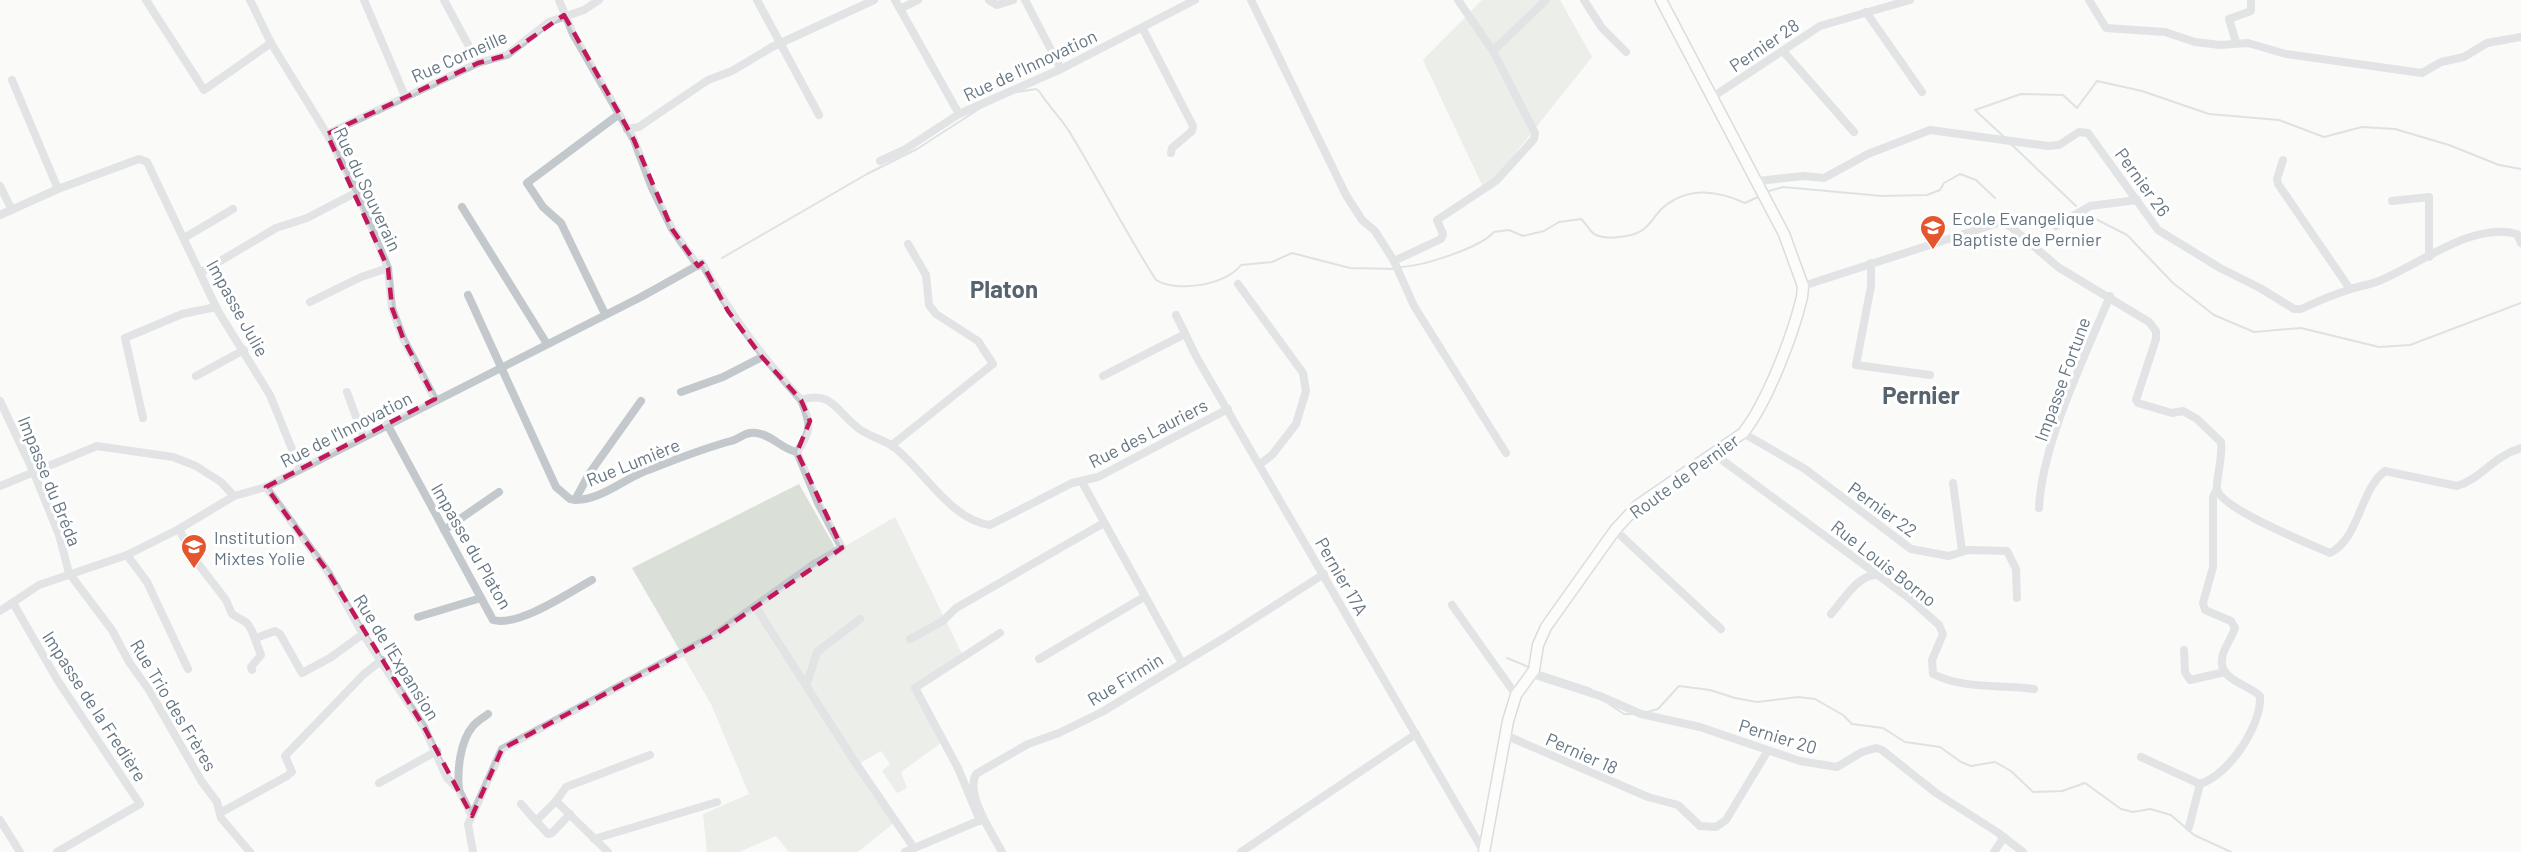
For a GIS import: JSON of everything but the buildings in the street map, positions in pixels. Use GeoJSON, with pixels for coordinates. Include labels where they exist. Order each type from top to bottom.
{"type":"FeatureCollection","features":[{"type":"Feature","properties":{"kind":"street"},"geometry":{"type":"LineString","coordinates":[[146,0],[204,90],[271,43]]}},
{"type":"Feature","properties":{"kind":"street","name":"Rue du Souverain"},"geometry":{"type":"LineString","coordinates":[[250,0],[271,43],[327,134],[357,192],[388,268],[392,308],[403,339],[435,399]]}},
{"type":"Feature","properties":{"kind":"street"},"geometry":{"type":"LineString","coordinates":[[364,0],[405,96]]}},
{"type":"Feature","properties":{"kind":"street"},"geometry":{"type":"LineString","coordinates":[[444,0],[478,63]]}},
{"type":"Feature","properties":{"kind":"street"},"geometry":{"type":"LineString","coordinates":[[471,816],[502,749],[589,701],[641,677],[713,636],[814,564],[842,548],[818,503],[797,453],[807,438],[810,422],[801,400],[762,357],[728,311],[700,264],[672,229],[652,188],[646,166],[564,15],[559,0]]}},
{"type":"Feature","properties":{"kind":"street","name":"Rue Corneille"},"geometry":{"type":"LineString","coordinates":[[327,134],[478,63],[515,50],[549,22],[584,10],[599,0]]}},
{"type":"Feature","properties":{"kind":"street"},"geometry":{"type":"LineString","coordinates":[[757,0],[819,115]]}},
{"type":"Feature","properties":{"kind":"street"},"geometry":{"type":"LineString","coordinates":[[627,129],[639,127],[708,80],[732,71],[781,43],[874,0]]}},
{"type":"Feature","properties":{"kind":"street"},"geometry":{"type":"LineString","coordinates":[[895,0],[959,114]]}},
{"type":"Feature","properties":{"kind":"street"},"geometry":{"type":"LineString","coordinates":[[900,9],[918,0]]}},
{"type":"Feature","properties":{"kind":"street"},"geometry":{"type":"LineString","coordinates":[[989,0],[997,5],[1013,0]]}},
{"type":"Feature","properties":{"kind":"street"},"geometry":{"type":"LineString","coordinates":[[1025,0],[1061,69]]}},
{"type":"Feature","properties":{"kind":"street","name":"Rue de l'Innovation"},"geometry":{"type":"LineString","coordinates":[[880,161],[904,150],[959,114],[1061,69],[1143,29],[1195,0]]}},
{"type":"Feature","properties":{"kind":"street"},"geometry":{"type":"LineString","coordinates":[[1251,0],[1301,108],[1346,195],[1362,220],[1375,231],[1394,261],[1414,306],[1506,453]]}},
{"type":"Feature","properties":{"kind":"street"},"geometry":{"type":"LineString","coordinates":[[1394,261],[1441,239],[1443,234],[1437,220],[1496,180],[1534,139],[1535,133],[1493,51],[1458,0]]}},
{"type":"Feature","properties":{"kind":"street"},"geometry":{"type":"LineString","coordinates":[[1493,51],[1546,0]]}},
{"type":"Feature","properties":{"kind":"street"},"geometry":{"type":"LineString","coordinates":[[1584,0],[1602,28],[1626,52]]}},
{"type":"Feature","properties":{"kind":"street"},"geometry":{"type":"LineString","coordinates":[[1661,0],[1711,98],[1758,181],[1784,234],[1803,286],[2001,222],[2011,227],[2058,267],[2150,322],[2156,331],[2156,339],[2136,400],[2138,403],[2172,413],[2183,411],[2221,442],[2217,489],[2213,497],[2213,567],[2203,603],[2205,610],[2231,621],[2235,628],[2223,654],[2222,665],[2230,678],[2257,692],[2261,705],[2234,761],[2200,784],[2190,827]]}},
{"type":"Feature","properties":{"kind":"street"},"geometry":{"type":"LineString","coordinates":[[2089,0],[2106,28],[2165,32],[2203,43],[2220,45],[2236,42],[2286,54],[2422,73],[2441,62],[2464,57],[2487,43],[2521,37]]}},
{"type":"Feature","properties":{"kind":"street"},"geometry":{"type":"LineString","coordinates":[[2236,42],[2229,19],[2251,11],[2251,0]]}},
{"type":"Feature","properties":{"kind":"street","name":"Pernier 28"},"geometry":{"type":"LineString","coordinates":[[1711,98],[1820,26],[1907,1]]}},
{"type":"Feature","properties":{"kind":"street"},"geometry":{"type":"LineString","coordinates":[[1866,12],[1922,92]]}},
{"type":"Feature","properties":{"kind":"street"},"geometry":{"type":"LineString","coordinates":[[1143,29],[1193,126],[1192,132],[1172,148],[1171,153]]}},
{"type":"Feature","properties":{"kind":"street"},"geometry":{"type":"LineString","coordinates":[[1784,51],[1854,132]]}},
{"type":"Feature","properties":{"kind":"street"},"geometry":{"type":"LineString","coordinates":[[0,215],[58,189],[12,80]]}},
{"type":"Feature","properties":{"kind":"street"},"geometry":{"type":"LineString","coordinates":[[605,315],[561,223],[543,207],[528,183],[618,115]]}},
{"type":"Feature","properties":{"kind":"street","name":"Pernier 26"},"geometry":{"type":"LineString","coordinates":[[1758,181],[1804,176],[1824,178],[1868,154],[1930,130],[2059,145],[2079,132],[2088,133],[2158,230],[2179,245],[2260,288],[2294,309],[2301,309],[2349,289],[2376,283],[2461,240],[2481,235],[2512,233],[2517,234],[2521,243]]}},
{"type":"Feature","properties":{"kind":"street","name":"Impasse Julie"},"geometry":{"type":"LineString","coordinates":[[58,189],[139,159],[147,162],[216,307],[270,395],[300,469]]}},
{"type":"Feature","properties":{"kind":"street"},"geometry":{"type":"LineString","coordinates":[[2283,160],[2278,184],[2349,289]]}},
{"type":"Feature","properties":{"kind":"street"},"geometry":{"type":"LineString","coordinates":[[0,186],[12,210]]}},
{"type":"Feature","properties":{"kind":"street"},"geometry":{"type":"LineString","coordinates":[[200,273],[276,228],[307,218],[357,192]]}},
{"type":"Feature","properties":{"kind":"street"},"geometry":{"type":"LineString","coordinates":[[2392,201],[2429,197],[2429,257]]}},
{"type":"Feature","properties":{"kind":"street"},"geometry":{"type":"LineString","coordinates":[[2056,226],[2090,206],[2137,200]]}},
{"type":"Feature","properties":{"kind":"street"},"geometry":{"type":"LineString","coordinates":[[462,207],[547,344]]}},
{"type":"Feature","properties":{"kind":"street"},"geometry":{"type":"LineString","coordinates":[[184,238],[233,209]]}},
{"type":"Feature","properties":{"kind":"street"},"geometry":{"type":"LineString","coordinates":[[892,445],[993,364],[978,340],[936,314],[929,305],[926,275],[908,244]]}},
{"type":"Feature","properties":{"kind":"street"},"geometry":{"type":"LineString","coordinates":[[1871,263],[1871,286],[1856,365],[1930,375]]}},
{"type":"Feature","properties":{"kind":"street","name":"Rue de l'Innovation"},"geometry":{"type":"LineString","coordinates":[[0,611],[39,585],[127,555],[179,529],[234,496],[266,487],[435,399],[605,315],[700,264]]}},
{"type":"Feature","properties":{"kind":"street"},"geometry":{"type":"LineString","coordinates":[[310,302],[361,277],[388,268]]}},
{"type":"Feature","properties":{"kind":"street"},"geometry":{"type":"LineString","coordinates":[[1238,284],[1303,372],[1306,391],[1296,424],[1272,455],[1260,464]]}},
{"type":"Feature","properties":{"kind":"street","name":"Route de Pernier"},"geometry":{"type":"LineString","coordinates":[[1484,852],[1505,735],[1516,695],[1532,674],[1540,638],[1546,627],[1615,530],[1638,505],[1743,433],[1752,422],[1798,310],[1803,286]]}},
{"type":"Feature","properties":{"kind":"street","name":"Rue Lumière"},"geometry":{"type":"LineString","coordinates":[[468,295],[556,487],[564,496],[576,500],[595,495],[707,447],[734,441],[740,435],[755,432],[773,438],[787,450],[797,453]]}},
{"type":"Feature","properties":{"kind":"street","name":"Impasse Fortune"},"geometry":{"type":"LineString","coordinates":[[2039,508],[2039,493],[2061,415],[2110,296]]}},
{"type":"Feature","properties":{"kind":"street"},"geometry":{"type":"LineString","coordinates":[[144,418],[125,338],[182,314],[216,307]]}},
{"type":"Feature","properties":{"kind":"street","name":"Pernier 17A"},"geometry":{"type":"LineString","coordinates":[[1176,315],[1484,852]]}},
{"type":"Feature","properties":{"kind":"street"},"geometry":{"type":"LineString","coordinates":[[1103,376],[1185,334]]}},
{"type":"Feature","properties":{"kind":"street"},"geometry":{"type":"LineString","coordinates":[[196,376],[244,350]]}},
{"type":"Feature","properties":{"kind":"street"},"geometry":{"type":"LineString","coordinates":[[681,392],[723,377],[762,357]]}},
{"type":"Feature","properties":{"kind":"street"},"geometry":{"type":"LineString","coordinates":[[347,392],[363,436]]}},
{"type":"Feature","properties":{"kind":"street","name":"Rue des Lauriers"},"geometry":{"type":"LineString","coordinates":[[801,400],[813,396],[824,397],[859,429],[892,445],[925,476],[935,490],[980,524],[990,525],[1072,483],[1098,477],[1228,409]]}},
{"type":"Feature","properties":{"kind":"street","name":"Impasse du Bréda"},"geometry":{"type":"LineString","coordinates":[[0,401],[59,535],[69,573]]}},
{"type":"Feature","properties":{"kind":"street"},"geometry":{"type":"LineString","coordinates":[[576,500],[590,474],[641,401]]}},
{"type":"Feature","properties":{"kind":"street","name":"Impasse du Platon"},"geometry":{"type":"LineString","coordinates":[[387,424],[493,620],[516,620],[592,580]]}},
{"type":"Feature","properties":{"kind":"street","name":"Pernier 22"},"geometry":{"type":"LineString","coordinates":[[1743,433],[1805,469],[1911,549],[1949,556],[1962,551],[2004,550],[2010,553],[2016,569],[2017,598]]}},
{"type":"Feature","properties":{"kind":"street"},"geometry":{"type":"LineString","coordinates":[[0,486],[34,474],[97,446],[118,447],[173,457],[196,466],[221,482],[234,496]]}},
{"type":"Feature","properties":{"kind":"street"},"geometry":{"type":"LineString","coordinates":[[2217,489],[2224,499],[2265,525],[2330,553],[2337,550],[2352,528],[2377,477],[2385,471],[2457,486],[2467,483],[2504,453],[2521,448]]}},
{"type":"Feature","properties":{"kind":"street","name":"Rue Louis Borno"},"geometry":{"type":"LineString","coordinates":[[1714,454],[1878,575],[1939,625],[1943,634],[1932,660],[1933,674],[1951,683],[1973,687],[2000,685],[2034,689]]}},
{"type":"Feature","properties":{"kind":"street"},"geometry":{"type":"LineString","coordinates":[[1082,482],[1102,524],[1182,663]]}},
{"type":"Feature","properties":{"kind":"street"},"geometry":{"type":"LineString","coordinates":[[1953,483],[1962,551]]}},
{"type":"Feature","properties":{"kind":"street","name":"Rue de l'Expansion"},"geometry":{"type":"LineString","coordinates":[[266,487],[328,572],[363,634],[382,660],[437,751],[447,778],[459,790],[471,816],[468,824],[472,852]]}},
{"type":"Feature","properties":{"kind":"street"},"geometry":{"type":"LineString","coordinates":[[444,530],[499,492]]}},
{"type":"Feature","properties":{"kind":"street"},"geometry":{"type":"LineString","coordinates":[[910,639],[943,621],[956,608],[1102,524]]}},
{"type":"Feature","properties":{"kind":"street"},"geometry":{"type":"LineString","coordinates":[[179,529],[196,561],[226,600],[232,614],[246,623],[256,638],[261,655],[251,667],[252,670]]}},
{"type":"Feature","properties":{"kind":"street"},"geometry":{"type":"LineString","coordinates":[[1615,530],[1721,629]]}},
{"type":"Feature","properties":{"kind":"street"},"geometry":{"type":"LineString","coordinates":[[127,555],[147,582],[188,669]]}},
{"type":"Feature","properties":{"kind":"street","name":"Rue Trio des Frères"},"geometry":{"type":"LineString","coordinates":[[69,573],[112,630],[202,782],[218,802],[221,818],[250,852]]}},
{"type":"Feature","properties":{"kind":"street","name":"Rue Firmin"},"geometry":{"type":"LineString","coordinates":[[982,820],[974,792],[973,780],[976,774],[1028,744],[1059,733],[1102,712],[1324,574]]}},
{"type":"Feature","properties":{"kind":"street"},"geometry":{"type":"LineString","coordinates":[[1831,614],[1860,580],[1868,575],[1878,575]]}},
{"type":"Feature","properties":{"kind":"street"},"geometry":{"type":"LineString","coordinates":[[1039,659],[1144,597]]}},
{"type":"Feature","properties":{"kind":"street"},"geometry":{"type":"LineString","coordinates":[[418,616],[481,598]]}},
{"type":"Feature","properties":{"kind":"street","name":"Impasse de la Fredière"},"geometry":{"type":"LineString","coordinates":[[13,603],[58,681],[140,804],[57,852]]}},
{"type":"Feature","properties":{"kind":"street"},"geometry":{"type":"LineString","coordinates":[[1452,605],[1516,695]]}},
{"type":"Feature","properties":{"kind":"street"},"geometry":{"type":"LineString","coordinates":[[755,606],[807,683],[853,759],[914,848]]}},
{"type":"Feature","properties":{"kind":"street"},"geometry":{"type":"LineString","coordinates":[[807,683],[817,652],[860,619]]}},
{"type":"Feature","properties":{"kind":"street"},"geometry":{"type":"LineString","coordinates":[[256,638],[275,631],[280,634],[302,673],[330,658],[363,634]]}},
{"type":"Feature","properties":{"kind":"street"},"geometry":{"type":"LineString","coordinates":[[999,633],[915,688],[958,768],[982,820],[1002,852]]}},
{"type":"Feature","properties":{"kind":"street"},"geometry":{"type":"LineString","coordinates":[[2184,650],[2184,672],[2190,680],[2225,672]]}},
{"type":"Feature","properties":{"kind":"street"},"geometry":{"type":"LineString","coordinates":[[220,813],[292,772],[285,756],[364,674],[382,660]]}},
{"type":"Feature","properties":{"kind":"street","name":"Pernier 20"},"geometry":{"type":"LineString","coordinates":[[1532,674],[1600,696],[1641,714],[1700,727],[1767,752],[1800,761],[1837,767],[1862,752],[1876,748],[1882,750],[1936,794],[2004,837],[2023,852]]}},
{"type":"Feature","properties":{"kind":"street"},"geometry":{"type":"LineString","coordinates":[[459,790],[457,775],[465,740],[473,726],[488,714]]}},
{"type":"Feature","properties":{"kind":"street"},"geometry":{"type":"LineString","coordinates":[[1241,852],[1416,734]]}},
{"type":"Feature","properties":{"kind":"street","name":"Pernier 18"},"geometry":{"type":"LineString","coordinates":[[1505,735],[1648,797],[1678,805],[1700,826],[1720,826],[1734,810],[1767,752]]}},
{"type":"Feature","properties":{"kind":"street"},"geometry":{"type":"LineString","coordinates":[[379,783],[437,751]]}},
{"type":"Feature","properties":{"kind":"street"},"geometry":{"type":"LineString","coordinates":[[536,821],[566,788],[650,754]]}},
{"type":"Feature","properties":{"kind":"street"},"geometry":{"type":"LineString","coordinates":[[2141,757],[2200,784]]}},
{"type":"Feature","properties":{"kind":"street"},"geometry":{"type":"LineString","coordinates":[[556,801],[608,852]]}},
{"type":"Feature","properties":{"kind":"street"},"geometry":{"type":"LineString","coordinates":[[594,839],[717,802]]}},
{"type":"Feature","properties":{"kind":"street"},"geometry":{"type":"LineString","coordinates":[[521,804],[549,834],[556,831],[570,814]]}},
{"type":"Feature","properties":{"kind":"street"},"geometry":{"type":"LineString","coordinates":[[0,820],[20,852]]}},
{"type":"Feature","properties":{"kind":"street"},"geometry":{"type":"LineString","coordinates":[[905,852],[982,820]]}},
{"type":"Feature","properties":{"kind":"street"},"geometry":{"type":"LineString","coordinates":[[1994,852],[2004,837]]}},
{"type":"Feature","properties":{"kind":"highlighted area"},"geometry":{"type":"Polygon","coordinates":[[[564,15],[634,140],[672,229],[698,266],[702,263],[728,311],[762,357],[801,400],[810,421],[797,452],[842,548],[713,636],[502,749],[472,816],[424,727],[328,572],[266,487],[435,399],[403,338],[392,308],[388,268],[327,134],[478,63],[507,55],[564,15]]]}},
{"type":"Feature","properties":{"kind":"shaded area"},"geometry":{"type":"Polygon","coordinates":[[[1482,0],[1560,0],[1592,57],[1485,191],[1423,60],[1482,0]]]}},
{"type":"Feature","properties":{"kind":"shaded area"},"geometry":{"type":"Polygon","coordinates":[[[799,484],[837,551],[895,517],[964,658],[911,687],[928,714],[941,743],[901,772],[907,788],[897,793],[882,771],[890,764],[881,751],[857,765],[862,775],[899,819],[860,850],[856,852],[789,852],[776,836],[739,852],[707,852],[703,814],[749,794],[711,704],[632,568],[799,484]]]}},
{"type":"Feature","properties":{"kind":"waterway"},"geometry":{"type":"LineString","coordinates":[[2003,136],[1975,110],[2021,94],[2063,95],[2077,108],[2097,81],[2142,91],[2209,114],[2279,120],[2324,137],[2362,127],[2395,129],[2449,145],[2499,165],[2521,169]]}},
{"type":"Feature","properties":{"kind":"waterway"},"geometry":{"type":"LineString","coordinates":[[1017,92],[1036,89],[1039,91],[1064,124],[1156,280],[1176,286],[1201,285],[1224,278],[1241,265],[1272,262],[1292,253],[1350,268],[1395,269]]}},
{"type":"Feature","properties":{"kind":"waterway"},"geometry":{"type":"LineString","coordinates":[[722,258],[867,174],[917,149],[979,109]]}},
{"type":"Feature","properties":{"kind":"waterway"},"geometry":{"type":"LineString","coordinates":[[2011,144],[2076,206]]}},
{"type":"Feature","properties":{"kind":"waterway"},"geometry":{"type":"LineString","coordinates":[[1769,191],[1783,187],[1882,196],[1927,195],[1940,190],[1944,183],[1960,174],[1976,180],[1995,198]]}},
{"type":"Feature","properties":{"kind":"waterway"},"geometry":{"type":"LineString","coordinates":[[1401,267],[1423,263],[1464,250],[1494,232],[1509,230],[1523,236],[1544,231],[1559,222],[1581,219],[1596,235],[1619,237],[1640,232],[1666,205],[1683,196],[1701,193],[1719,194],[1745,203],[1760,196]]}},
{"type":"Feature","properties":{"kind":"waterway"},"geometry":{"type":"LineString","coordinates":[[2084,213],[2127,235],[2173,283],[2214,315],[2254,332],[2301,328],[2379,347],[2410,345],[2521,303]]}},
{"type":"Feature","properties":{"kind":"waterway"},"geometry":{"type":"LineString","coordinates":[[1507,658],[1531,668]]}},
{"type":"Feature","properties":{"kind":"waterway"},"geometry":{"type":"LineString","coordinates":[[1536,671],[1591,689]]}},
{"type":"Feature","properties":{"kind":"waterway"},"geometry":{"type":"LineString","coordinates":[[1647,712],[1658,709],[1679,686],[1710,690],[1757,702],[1798,697],[1815,699],[1843,715],[1852,724],[1883,728],[1905,742],[1940,747],[1961,762],[1971,766],[1995,762],[2011,771],[2033,792],[2062,791],[2085,783],[2121,809],[2133,812],[2150,809],[2171,815],[2194,835],[2231,852]]}},
{"type":"Feature","properties":{"kind":"waterway"},"geometry":{"type":"LineString","coordinates":[[1609,704],[1624,714],[1633,714]]}},
{"type":"Feature","properties":{"kind":"place","name":"Ecole Evangelique Baptiste de Pernier"},"geometry":{"type":"Point","coordinates":[1933,251]}},
{"type":"Feature","properties":{"kind":"place","name":"Institution Mixtes Yolie"},"geometry":{"type":"Point","coordinates":[194,570]}},
{"type":"Feature","properties":{"kind":"district","name":"Platon"},"geometry":{"type":"Point","coordinates":[1004,288]}},
{"type":"Feature","properties":{"kind":"district","name":"Pernier"},"geometry":{"type":"Point","coordinates":[1921,394]}}]}
